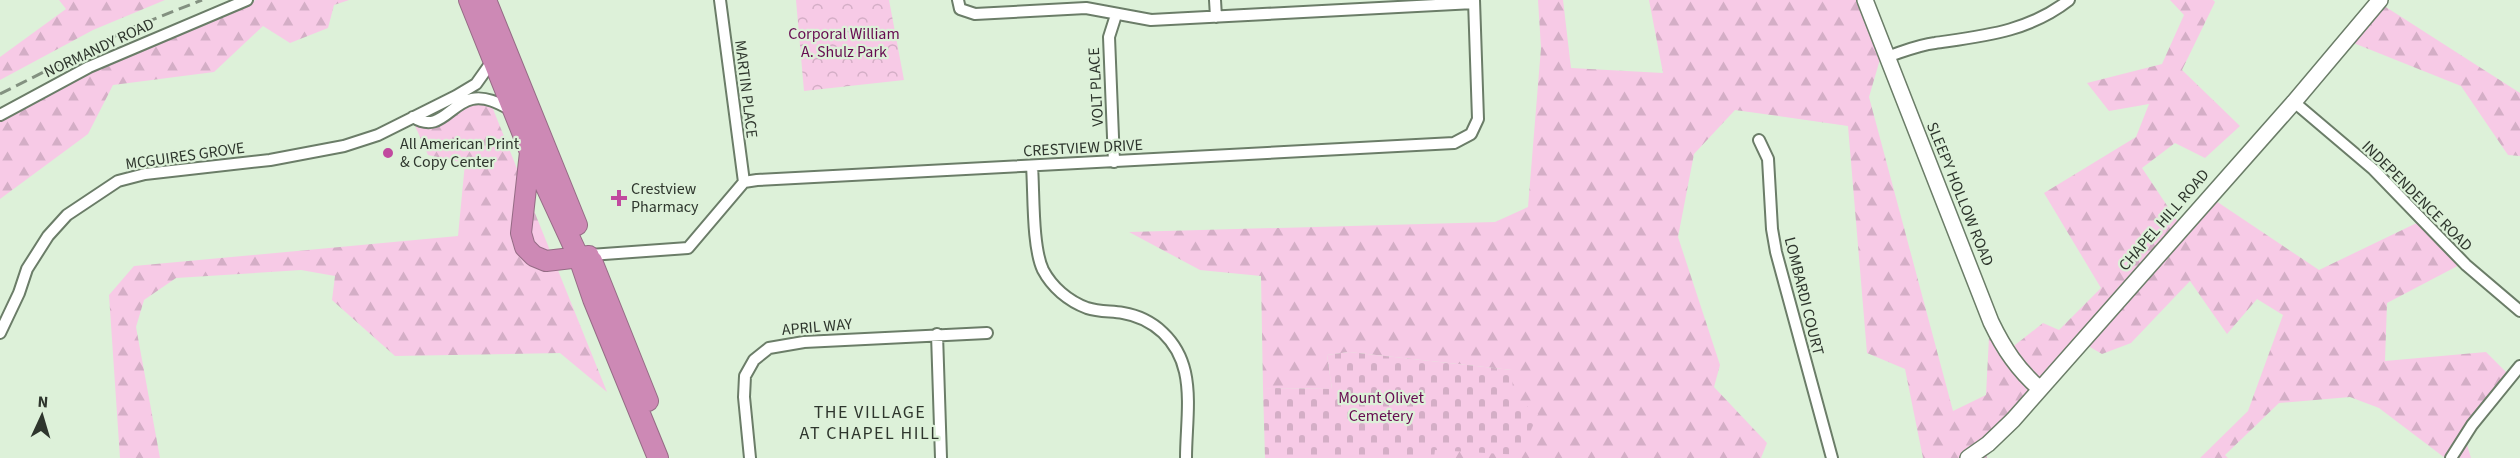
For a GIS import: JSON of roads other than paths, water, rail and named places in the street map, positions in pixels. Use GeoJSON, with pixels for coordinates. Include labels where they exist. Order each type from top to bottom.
{"type":"FeatureCollection","features":[{"type":"Feature","properties":{"kind":"highway"},"geometry":{"type":"LineString","coordinates":[[469,0],[530,152],[584,257],[593,299],[658,458]]}},
{"type":"Feature","properties":{"kind":"highway"},"geometry":{"type":"LineString","coordinates":[[486,0],[584,257],[670,458]]}},
{"type":"Feature","properties":{"kind":"highway"},"geometry":{"type":"LineString","coordinates":[[530,152],[521,233],[525,247],[534,256],[546,261],[584,257]]}},
{"type":"Feature","properties":{"kind":"street","name":"NORMANDY ROAD"},"geometry":{"type":"LineString","coordinates":[[0,115],[88,68],[247,0]]}},
{"type":"Feature","properties":{"kind":"street","name":"MARTIN PLACE"},"geometry":{"type":"LineString","coordinates":[[720,0],[744,182]]}},
{"type":"Feature","properties":{"kind":"street"},"geometry":{"type":"LineString","coordinates":[[1215,0],[1216,17]]}},
{"type":"Feature","properties":{"kind":"street","name":"SLEEPY HOLLOW ROAD"},"geometry":{"type":"LineString","coordinates":[[1865,0],[1996,332],[2021,371],[2040,389]]}},
{"type":"Feature","properties":{"kind":"street"},"geometry":{"type":"LineString","coordinates":[[1886,57],[1923,45],[1964,41],[2015,28],[2059,8],[2069,0]]}},
{"type":"Feature","properties":{"kind":"street","name":"CHAPEL HILL ROAD"},"geometry":{"type":"LineString","coordinates":[[1975,456],[2013,420],[2294,102],[2380,0]]}},
{"type":"Feature","properties":{"kind":"street"},"geometry":{"type":"LineString","coordinates":[[959,5],[975,14],[1086,4],[1116,15],[1151,20],[1216,17],[1344,5],[1474,2]]}},
{"type":"Feature","properties":{"kind":"street","name":"CRESTVIEW DRIVE"},"geometry":{"type":"LineString","coordinates":[[744,182],[1438,146],[1460,141],[1471,134],[1478,119],[1474,2]]}},
{"type":"Feature","properties":{"kind":"street","name":"VOLT PLACE"},"geometry":{"type":"LineString","coordinates":[[1114,162],[1109,37],[1116,15]]}},
{"type":"Feature","properties":{"kind":"street","name":"MCGUIRES GROVE"},"geometry":{"type":"LineString","coordinates":[[0,333],[19,293],[27,269],[48,236],[67,215],[118,181],[145,174],[322,152],[378,135],[476,84],[493,60]]}},
{"type":"Feature","properties":{"kind":"street","name":"MCGUIRES GROVE"},"geometry":{"type":"LineString","coordinates":[[413,117],[421,122],[436,121],[466,102],[480,99],[492,100],[514,112]]}},
{"type":"Feature","properties":{"kind":"street","name":"INDEPENDENCE ROAD"},"geometry":{"type":"LineString","coordinates":[[2294,102],[2373,169],[2466,265],[2520,311]]}},
{"type":"Feature","properties":{"kind":"street","name":"LOMBARDI COURT"},"geometry":{"type":"LineString","coordinates":[[1759,140],[1768,159],[1772,229],[1776,252],[1832,458]]}},
{"type":"Feature","properties":{"kind":"street"},"geometry":{"type":"LineString","coordinates":[[1032,166],[1038,251],[1043,269],[1052,283],[1069,299],[1088,309],[1134,316],[1150,322],[1168,337],[1178,353],[1186,374],[1186,458]]}},
{"type":"Feature","properties":{"kind":"street"},"geometry":{"type":"LineString","coordinates":[[584,257],[688,248],[744,182]]}},
{"type":"Feature","properties":{"kind":"street","name":"APRIL WAY"},"geometry":{"type":"LineString","coordinates":[[750,458],[744,384],[745,376],[761,352],[778,345],[804,342],[987,333]]}},
{"type":"Feature","properties":{"kind":"street"},"geometry":{"type":"LineString","coordinates":[[937,334],[941,458]]}},
{"type":"Feature","properties":{"kind":"street"},"geometry":{"type":"LineString","coordinates":[[2451,458],[2472,425],[2520,366]]}},
{"type":"Feature","properties":{"kind":"railway"},"geometry":{"type":"LineString","coordinates":[[0,94],[129,29],[202,0]]}},
{"type":"Feature","properties":{"kind":"place","name":"All American Print & Copy Center"},"geometry":{"type":"Point","coordinates":[388,153]}},
{"type":"Feature","properties":{"kind":"place","name":"Crestview Pharmacy"},"geometry":{"type":"Point","coordinates":[619,198]}},
{"type":"Feature","properties":{"kind":"district","name":"THE VILLAGE AT CHAPEL HILL"},"geometry":{"type":"Point","coordinates":[870,422]}},
{"type":"Feature","properties":{"kind":"park label","name":"Corporal William A. Shulz Park"},"geometry":{"type":"Point","coordinates":[844,43]}},
{"type":"Feature","properties":{"kind":"park label","name":"Mount Olivet Cemetery"},"geometry":{"type":"Point","coordinates":[1381,407]}}]}
